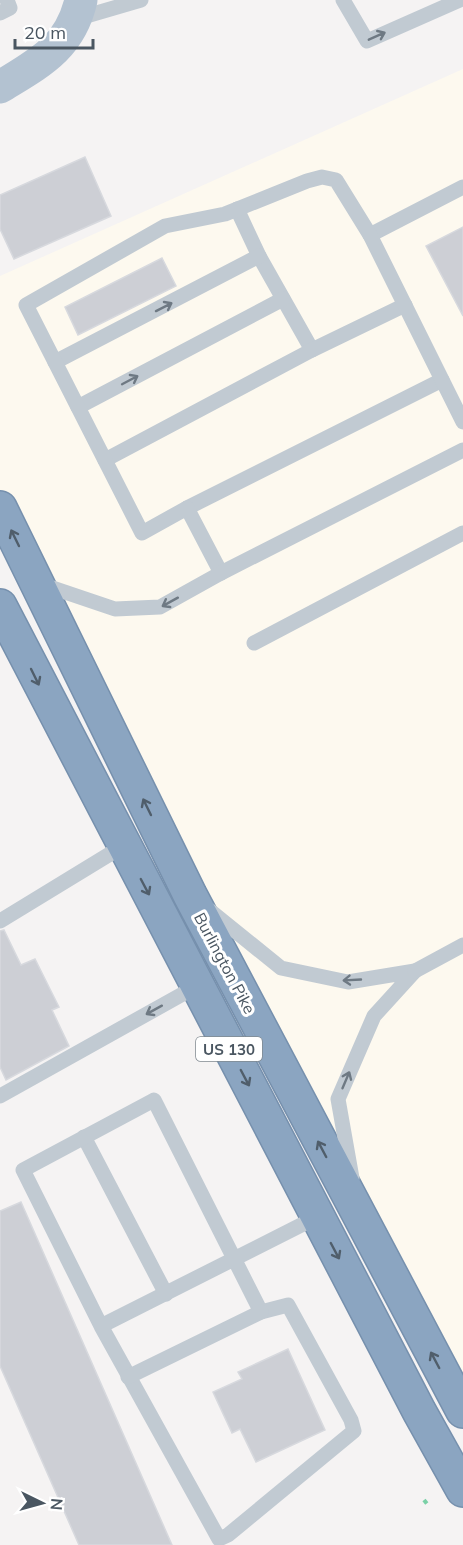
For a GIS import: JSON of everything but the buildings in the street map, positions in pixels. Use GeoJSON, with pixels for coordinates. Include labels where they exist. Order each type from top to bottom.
{"type":"FeatureCollection","features":[{"type":"Feature","properties":{"kind":"highway","name":"Burlington Pike"},"geometry":{"type":"LineString","coordinates":[[0,508],[190,895],[359,1219],[463,1411]]}},
{"type":"Feature","properties":{"kind":"highway","name":"US 130"},"geometry":{"type":"LineString","coordinates":[[0,606],[8,644],[123,846],[463,1490]]}},
{"type":"Feature","properties":{"kind":"main road"},"geometry":{"type":"LineString","coordinates":[[0,87],[33,67],[60,46],[78,10]]}},
{"type":"Feature","properties":{"kind":"lane"},"geometry":{"type":"LineString","coordinates":[[78,10],[141,0]]}},
{"type":"Feature","properties":{"kind":"lane"},"geometry":{"type":"LineString","coordinates":[[343,0],[367,41],[460,0]]}},
{"type":"Feature","properties":{"kind":"lane"},"geometry":{"type":"LineString","coordinates":[[442,380],[142,532],[26,305],[165,226],[237,209],[307,181],[322,177],[336,180],[370,235],[463,422]]}},
{"type":"Feature","properties":{"kind":"lane"},"geometry":{"type":"LineString","coordinates":[[370,235],[463,188]]}},
{"type":"Feature","properties":{"kind":"lane"},"geometry":{"type":"LineString","coordinates":[[237,209],[259,256],[312,350]]}},
{"type":"Feature","properties":{"kind":"lane"},"geometry":{"type":"LineString","coordinates":[[55,362],[259,256]]}},
{"type":"Feature","properties":{"kind":"lane"},"geometry":{"type":"LineString","coordinates":[[78,407],[284,299]]}},
{"type":"Feature","properties":{"kind":"lane"},"geometry":{"type":"LineString","coordinates":[[105,460],[312,350],[405,305]]}},
{"type":"Feature","properties":{"kind":"lane"},"geometry":{"type":"LineString","coordinates":[[36,582],[115,609],[160,607],[221,573],[463,450]]}},
{"type":"Feature","properties":{"kind":"lane"},"geometry":{"type":"LineString","coordinates":[[187,508],[221,573]]}},
{"type":"Feature","properties":{"kind":"lane"},"geometry":{"type":"LineString","coordinates":[[254,643],[463,534]]}},
{"type":"Feature","properties":{"kind":"lane"},"geometry":{"type":"LineString","coordinates":[[0,921],[123,846]]}},
{"type":"Feature","properties":{"kind":"lane"},"geometry":{"type":"LineString","coordinates":[[190,895],[281,968],[348,982],[415,971],[463,945]]}},
{"type":"Feature","properties":{"kind":"lane"},"geometry":{"type":"LineString","coordinates":[[359,1219],[338,1099],[374,1016],[415,971]]}},
{"type":"Feature","properties":{"kind":"lane"},"geometry":{"type":"LineString","coordinates":[[0,1096],[197,986]]}},
{"type":"Feature","properties":{"kind":"lane"},"geometry":{"type":"LineString","coordinates":[[128,1377],[261,1312],[288,1305],[351,1419],[354,1431],[218,1542],[128,1377],[101,1326],[23,1170],[154,1100],[236,1258],[261,1312]]}},
{"type":"Feature","properties":{"kind":"lane"},"geometry":{"type":"LineString","coordinates":[[84,1137],[166,1294]]}},
{"type":"Feature","properties":{"kind":"lane"},"geometry":{"type":"LineString","coordinates":[[101,1326],[317,1217]]}},
{"type":"Feature","properties":{"kind":"path"},"geometry":{"type":"LineString","coordinates":[[424,1500],[428,1506]]}},
{"type":"Feature","properties":{"kind":"shaded area"},"geometry":{"type":"Polygon","coordinates":[[[463,69],[463,1411],[0,508],[0,276],[463,69]]]}}]}
